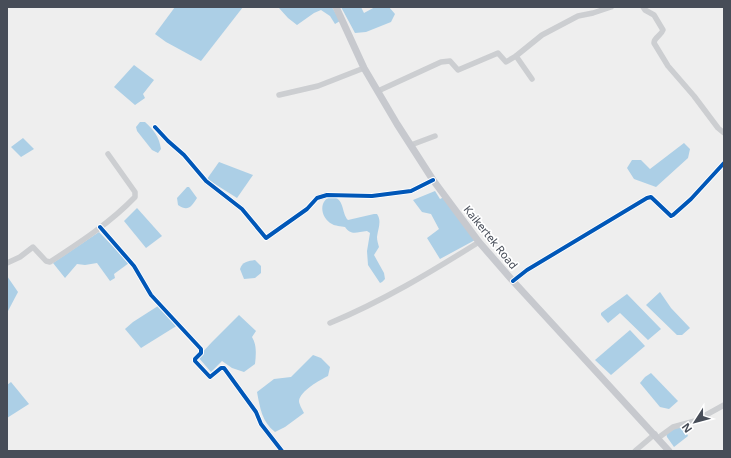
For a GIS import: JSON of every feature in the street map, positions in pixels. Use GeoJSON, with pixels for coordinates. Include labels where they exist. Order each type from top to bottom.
{"type":"FeatureCollection","features":[{"type":"Feature","properties":{"kind":"main road","name":"Kaikertek Road"},"geometry":{"type":"LineString","coordinates":[[336,7],[364,68],[433,180],[479,242],[513,282],[669,451]]}},
{"type":"Feature","properties":{"kind":"street"},"geometry":{"type":"LineString","coordinates":[[378,91],[441,62],[450,62],[458,70],[499,54],[506,62],[516,56],[542,35],[566,22],[578,16],[593,14],[611,7]]}},
{"type":"Feature","properties":{"kind":"street"},"geometry":{"type":"LineString","coordinates":[[643,7],[645,10],[654,15],[663,30],[662,33],[655,39],[654,43],[668,66],[694,96],[718,128],[724,133]]}},
{"type":"Feature","properties":{"kind":"street"},"geometry":{"type":"LineString","coordinates":[[516,56],[532,79]]}},
{"type":"Feature","properties":{"kind":"street"},"geometry":{"type":"LineString","coordinates":[[279,95],[318,86],[364,68]]}},
{"type":"Feature","properties":{"kind":"street"},"geometry":{"type":"LineString","coordinates":[[155,127],[190,161],[206,181],[242,209],[266,238],[307,209],[317,198],[327,195],[372,196],[411,191],[433,180]]}},
{"type":"Feature","properties":{"kind":"street"},"geometry":{"type":"LineString","coordinates":[[411,145],[435,136]]}},
{"type":"Feature","properties":{"kind":"street"},"geometry":{"type":"LineString","coordinates":[[7,263],[20,257],[33,247],[46,261],[50,262],[128,206],[136,195],[136,192],[108,154]]}},
{"type":"Feature","properties":{"kind":"street"},"geometry":{"type":"LineString","coordinates":[[513,282],[527,270],[647,198],[651,197],[670,216],[673,215],[691,199],[724,163]]}},
{"type":"Feature","properties":{"kind":"street"},"geometry":{"type":"LineString","coordinates":[[100,227],[134,266],[151,295],[201,349],[201,353],[195,361],[210,377],[221,368],[224,368],[256,412],[261,424],[282,451]]}},
{"type":"Feature","properties":{"kind":"street"},"geometry":{"type":"LineString","coordinates":[[330,323],[353,314],[402,287],[414,283],[479,242]]}},
{"type":"Feature","properties":{"kind":"street"},"geometry":{"type":"LineString","coordinates":[[635,451],[656,436],[673,427],[695,421],[724,405]]}},
{"type":"Feature","properties":{"kind":"water"},"geometry":{"type":"Polygon","coordinates":[[[175,7],[243,7],[201,61],[166,42],[155,34],[175,7]]]}},
{"type":"Feature","properties":{"kind":"water"},"geometry":{"type":"Polygon","coordinates":[[[332,7],[340,21],[335,24],[330,16],[321,10],[297,25],[288,18],[279,8],[332,7]]]}},
{"type":"Feature","properties":{"kind":"water"},"geometry":{"type":"Polygon","coordinates":[[[341,7],[361,7],[364,13],[375,7],[389,7],[395,14],[391,22],[366,32],[355,33],[341,7]]]}},
{"type":"Feature","properties":{"kind":"water"},"geometry":{"type":"Polygon","coordinates":[[[134,65],[154,80],[143,94],[145,98],[135,105],[114,87],[134,65]]]}},
{"type":"Feature","properties":{"kind":"water"},"geometry":{"type":"Polygon","coordinates":[[[140,122],[145,122],[156,134],[161,149],[158,153],[152,150],[137,131],[136,127],[140,122]]]}},
{"type":"Feature","properties":{"kind":"water"},"geometry":{"type":"Polygon","coordinates":[[[23,138],[34,149],[21,157],[11,147],[23,138]]]}},
{"type":"Feature","properties":{"kind":"water"},"geometry":{"type":"Polygon","coordinates":[[[684,143],[690,149],[688,158],[656,187],[634,179],[627,168],[632,160],[641,160],[650,169],[684,143]]]}},
{"type":"Feature","properties":{"kind":"water"},"geometry":{"type":"Polygon","coordinates":[[[219,162],[253,175],[237,198],[207,179],[219,162]]]}},
{"type":"Feature","properties":{"kind":"water"},"geometry":{"type":"Polygon","coordinates":[[[187,187],[189,187],[197,198],[189,208],[184,208],[178,205],[177,198],[187,187]]]}},
{"type":"Feature","properties":{"kind":"water"},"geometry":{"type":"Polygon","coordinates":[[[435,191],[440,199],[444,197],[475,240],[440,259],[427,238],[439,229],[431,214],[422,212],[413,200],[435,191]]]}},
{"type":"Feature","properties":{"kind":"water"},"geometry":{"type":"Polygon","coordinates":[[[335,197],[338,199],[348,220],[377,214],[379,222],[377,237],[379,247],[374,255],[384,273],[385,279],[382,282],[380,283],[368,265],[367,251],[370,233],[367,231],[357,233],[350,232],[345,227],[332,224],[328,221],[323,214],[322,206],[326,199],[335,197]]]}},
{"type":"Feature","properties":{"kind":"water"},"geometry":{"type":"Polygon","coordinates":[[[137,208],[162,236],[146,248],[124,221],[137,208]]]}},
{"type":"Feature","properties":{"kind":"water"},"geometry":{"type":"Polygon","coordinates":[[[99,232],[129,263],[114,274],[115,278],[110,281],[97,263],[85,265],[77,264],[65,278],[53,263],[99,232]]]}},
{"type":"Feature","properties":{"kind":"water"},"geometry":{"type":"Polygon","coordinates":[[[255,260],[261,266],[261,273],[255,278],[244,279],[240,269],[242,265],[246,262],[255,260]]]}},
{"type":"Feature","properties":{"kind":"water"},"geometry":{"type":"Polygon","coordinates":[[[7,276],[18,292],[8,311],[7,311],[7,276]]]}},
{"type":"Feature","properties":{"kind":"water"},"geometry":{"type":"Polygon","coordinates":[[[660,292],[671,308],[690,328],[682,335],[677,335],[646,305],[660,292]]]}},
{"type":"Feature","properties":{"kind":"water"},"geometry":{"type":"Polygon","coordinates":[[[627,294],[661,329],[648,340],[620,313],[608,323],[601,315],[601,313],[627,294]]]}},
{"type":"Feature","properties":{"kind":"water"},"geometry":{"type":"Polygon","coordinates":[[[158,306],[178,325],[141,348],[125,329],[158,306]]]}},
{"type":"Feature","properties":{"kind":"water"},"geometry":{"type":"Polygon","coordinates":[[[239,315],[256,331],[252,337],[254,340],[256,354],[255,364],[244,372],[232,368],[222,361],[211,372],[198,357],[239,315]]]}},
{"type":"Feature","properties":{"kind":"water"},"geometry":{"type":"Polygon","coordinates":[[[630,330],[645,346],[611,375],[595,360],[630,330]]]}},
{"type":"Feature","properties":{"kind":"water"},"geometry":{"type":"Polygon","coordinates":[[[313,355],[321,358],[330,367],[328,376],[311,386],[300,397],[299,402],[304,413],[285,427],[275,432],[264,419],[257,392],[274,379],[291,377],[313,355]]]}},
{"type":"Feature","properties":{"kind":"water"},"geometry":{"type":"Polygon","coordinates":[[[651,373],[678,401],[669,409],[660,407],[640,383],[651,373]]]}},
{"type":"Feature","properties":{"kind":"water"},"geometry":{"type":"Polygon","coordinates":[[[11,382],[29,404],[7,418],[7,385],[11,382]]]}},
{"type":"Feature","properties":{"kind":"water"},"geometry":{"type":"Polygon","coordinates":[[[683,425],[688,436],[674,447],[666,433],[683,425]]]}},
{"type":"Feature","properties":{"kind":"cycle path"},"geometry":{"type":"LineString","coordinates":[[155,127],[184,155],[206,181],[242,209],[266,238],[307,209],[317,198],[327,195],[372,196],[411,191],[433,180]]}},
{"type":"Feature","properties":{"kind":"cycle path"},"geometry":{"type":"LineString","coordinates":[[513,281],[527,270],[647,198],[651,197],[671,216],[673,215],[691,199],[724,163]]}},
{"type":"Feature","properties":{"kind":"cycle path"},"geometry":{"type":"LineString","coordinates":[[100,227],[134,266],[151,295],[201,349],[201,353],[195,361],[210,377],[221,368],[224,368],[256,412],[261,424],[282,451]]}}]}
